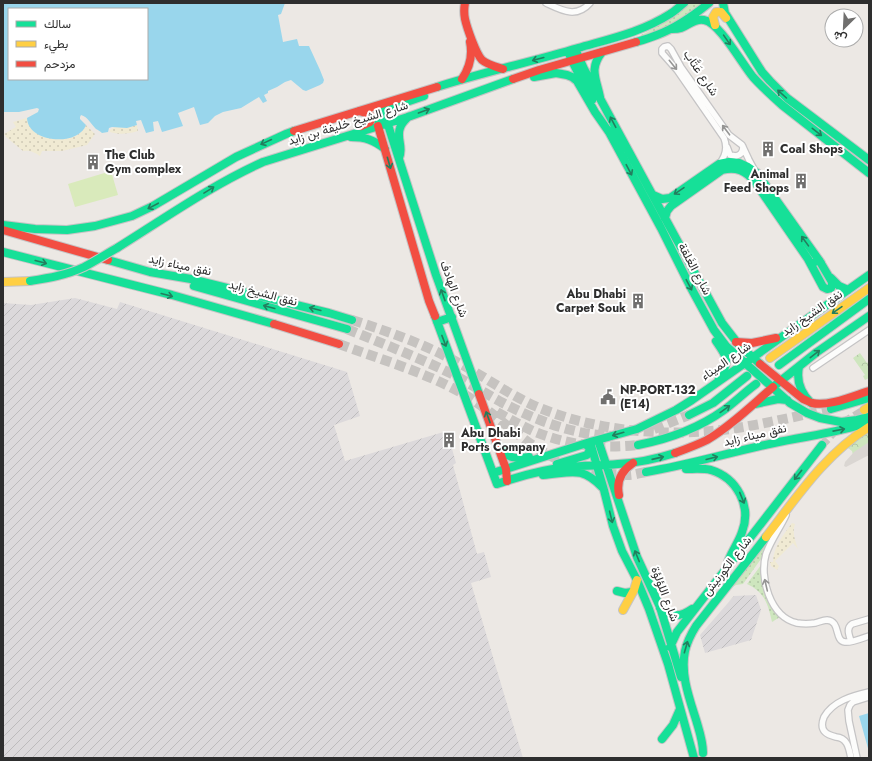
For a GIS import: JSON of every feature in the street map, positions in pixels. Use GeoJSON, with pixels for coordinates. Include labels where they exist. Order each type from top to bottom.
{"type":"FeatureCollection","features":[{"type":"Feature","properties":{"kind":"main road"},"geometry":{"type":"LineString","coordinates":[[460,3],[461,18],[472,53],[469,67],[462,79]]}},
{"type":"Feature","properties":{"kind":"main road"},"geometry":{"type":"LineString","coordinates":[[464,3],[466,23],[479,55],[485,62],[503,69]]}},
{"type":"Feature","properties":{"kind":"main road","name":"شارع الشيخ خليفة بن زايد"},"geometry":{"type":"LineString","coordinates":[[3,225],[35,230],[67,230],[121,220],[153,206],[230,160],[295,130],[358,111],[382,108],[447,83],[572,50],[642,29],[684,3]]}},
{"type":"Feature","properties":{"kind":"main road","name":"شارع الشيخ خليفة بن زايد"},"geometry":{"type":"LineString","coordinates":[[3,282],[30,281],[75,271],[116,248],[230,178],[263,162],[408,117],[500,83],[553,66],[656,36],[672,29],[696,14],[709,3]]}},
{"type":"Feature","properties":{"kind":"main road"},"geometry":{"type":"LineString","coordinates":[[724,3],[725,11],[732,24],[755,62],[770,81],[787,98],[869,160]]}},
{"type":"Feature","properties":{"kind":"main road"},"geometry":{"type":"LineString","coordinates":[[715,25],[713,16],[718,11],[722,12],[732,24]]}},
{"type":"Feature","properties":{"kind":"main road"},"geometry":{"type":"LineString","coordinates":[[672,29],[682,28],[695,20],[700,19],[707,20],[715,25],[762,87],[782,105],[869,173]]}},
{"type":"Feature","properties":{"kind":"main road","name":"شارع الغَلقة"},"geometry":{"type":"LineString","coordinates":[[572,50],[575,60],[611,135],[690,286],[714,330],[726,346],[787,400],[807,413],[827,420],[841,422],[869,418]]}},
{"type":"Feature","properties":{"kind":"main road"},"geometry":{"type":"LineString","coordinates":[[600,97],[594,70],[595,60],[602,52]]}},
{"type":"Feature","properties":{"kind":"main road","name":"شارع الغَلقة"},"geometry":{"type":"LineString","coordinates":[[575,60],[600,97],[722,323],[736,342],[750,355],[803,399],[811,403]]}},
{"type":"Feature","properties":{"kind":"main road"},"geometry":{"type":"LineString","coordinates":[[500,83],[554,72],[570,75],[577,81],[595,112],[611,135]]}},
{"type":"Feature","properties":{"kind":"main road"},"geometry":{"type":"LineString","coordinates":[[382,108],[378,126],[429,301],[497,484],[507,480],[571,466],[633,463],[667,456],[696,445],[723,429],[751,405],[775,389],[817,352],[869,316]]}},
{"type":"Feature","properties":{"kind":"main road","name":"شارع الهادف"},"geometry":{"type":"LineString","coordinates":[[382,108],[423,236],[506,469],[507,480]]}},
{"type":"Feature","properties":{"kind":"main road"},"geometry":{"type":"LineString","coordinates":[[309,147],[323,138],[371,122],[372,120],[369,114],[358,111]]}},
{"type":"Feature","properties":{"kind":"main road"},"geometry":{"type":"LineString","coordinates":[[801,120],[808,114]]}},
{"type":"Feature","properties":{"kind":"main road"},"geometry":{"type":"LineString","coordinates":[[399,158],[402,155],[398,138],[399,131],[402,124],[408,117]]}},
{"type":"Feature","properties":{"kind":"main road"},"geometry":{"type":"LineString","coordinates":[[343,137],[366,137],[376,142],[384,149]]}},
{"type":"Feature","properties":{"kind":"main road","name":"شارع عَتَّاب"},"geometry":{"type":"LineString","coordinates":[[719,164],[737,162],[756,172],[837,285],[848,290]]}},
{"type":"Feature","properties":{"kind":"main road"},"geometry":{"type":"LineString","coordinates":[[653,195],[662,198],[670,198],[719,164]]}},
{"type":"Feature","properties":{"kind":"main road","name":"شارع عَتَّاب"},"geometry":{"type":"LineString","coordinates":[[665,218],[667,211],[671,206],[722,170],[730,168],[738,169],[750,176],[755,182],[811,264],[823,287],[827,290],[830,289],[832,282],[819,260]]}},
{"type":"Feature","properties":{"kind":"main road","name":"نفق ميناء زايد"},"geometry":{"type":"LineString","coordinates":[[3,230],[150,272],[191,279],[352,320]]}},
{"type":"Feature","properties":{"kind":"main road"},"geometry":{"type":"LineString","coordinates":[[3,252],[241,314],[338,344]]}},
{"type":"Feature","properties":{"kind":"main road"},"geometry":{"type":"LineString","coordinates":[[811,264],[819,260]]}},
{"type":"Feature","properties":{"kind":"main road","name":"نفق الشيخ زايد"},"geometry":{"type":"LineString","coordinates":[[150,272],[178,282],[347,330]]}},
{"type":"Feature","properties":{"kind":"main road","name":"شارع الميناء"},"geometry":{"type":"LineString","coordinates":[[493,473],[636,429],[676,410],[714,385],[750,355],[784,335],[869,275]]}},
{"type":"Feature","properties":{"kind":"main road","name":"نفق الشيخ زايد"},"geometry":{"type":"LineString","coordinates":[[770,358],[869,288]]}},
{"type":"Feature","properties":{"kind":"main road","name":"نفق الشيخ زايد"},"geometry":{"type":"LineString","coordinates":[[779,365],[869,299]]}},
{"type":"Feature","properties":{"kind":"main road"},"geometry":{"type":"LineString","coordinates":[[437,322],[452,317]]}},
{"type":"Feature","properties":{"kind":"main road"},"geometry":{"type":"LineString","coordinates":[[714,330],[715,338],[724,353],[727,364],[725,370],[714,385]]}},
{"type":"Feature","properties":{"kind":"main road"},"geometry":{"type":"LineString","coordinates":[[736,342],[752,343],[770,340],[784,335]]}},
{"type":"Feature","properties":{"kind":"main road"},"geometry":{"type":"LineString","coordinates":[[799,367],[798,377],[801,389],[811,403],[822,404],[869,391]]}},
{"type":"Feature","properties":{"kind":"main road"},"geometry":{"type":"LineString","coordinates":[[689,415],[713,403],[747,376]]}},
{"type":"Feature","properties":{"kind":"main road"},"geometry":{"type":"LineString","coordinates":[[638,445],[668,438],[704,423],[726,409],[756,384]]}},
{"type":"Feature","properties":{"kind":"main road"},"geometry":{"type":"LineString","coordinates":[[831,409],[869,398]]}},
{"type":"Feature","properties":{"kind":"main road"},"geometry":{"type":"LineString","coordinates":[[751,405],[778,399],[787,400]]}},
{"type":"Feature","properties":{"kind":"main road","name":"نفق ميناء زايد"},"geometry":{"type":"LineString","coordinates":[[726,569],[728,558],[738,542],[746,518],[743,500],[736,486],[722,475],[702,468],[688,468],[658,474],[646,472],[766,445],[852,428],[869,422]]}},
{"type":"Feature","properties":{"kind":"main road","name":"شارع الكورنيش"},"geometry":{"type":"LineString","coordinates":[[704,755],[702,740],[684,673],[683,659],[689,637],[696,626],[831,456],[852,438],[869,427]]}},
{"type":"Feature","properties":{"kind":"main road"},"geometry":{"type":"LineString","coordinates":[[496,440],[504,453],[510,457],[519,459],[529,457],[540,458]]}},
{"type":"Feature","properties":{"kind":"main road"},"geometry":{"type":"LineString","coordinates":[[544,471],[555,465],[587,454],[589,452],[587,445],[591,442]]}},
{"type":"Feature","properties":{"kind":"main road","name":"شارع اللؤلؤة"},"geometry":{"type":"LineString","coordinates":[[591,442],[620,508],[637,557],[660,607],[704,755]]}},
{"type":"Feature","properties":{"kind":"main road","name":"شارع الكورنيش"},"geometry":{"type":"LineString","coordinates":[[668,664],[670,644],[677,632],[822,445]]}},
{"type":"Feature","properties":{"kind":"main road"},"geometry":{"type":"LineString","coordinates":[[620,508],[618,489],[620,478],[624,469],[633,463]]}},
{"type":"Feature","properties":{"kind":"main road","name":"شارع اللؤلؤة"},"geometry":{"type":"LineString","coordinates":[[602,465],[604,490],[613,526],[646,601],[668,664],[694,758]]}},
{"type":"Feature","properties":{"kind":"main road"},"geometry":{"type":"LineString","coordinates":[[532,474],[544,475],[583,472],[593,477],[604,490]]}},
{"type":"Feature","properties":{"kind":"main road"},"geometry":{"type":"LineString","coordinates":[[623,610],[636,580]]}},
{"type":"Feature","properties":{"kind":"main road"},"geometry":{"type":"LineString","coordinates":[[617,591],[625,593],[632,592]]}},
{"type":"Feature","properties":{"kind":"main road"},"geometry":{"type":"LineString","coordinates":[[660,607],[668,614],[677,616],[685,614],[699,603]]}},
{"type":"Feature","properties":{"kind":"main road"},"geometry":{"type":"LineString","coordinates":[[662,739],[671,730],[680,710]]}},
{"type":"Feature","properties":{"kind":"street"},"geometry":{"type":"LineString","coordinates":[[546,3],[562,11],[570,12],[582,9],[590,3]]}},
{"type":"Feature","properties":{"kind":"street","name":"شارع عَتَّاب"},"geometry":{"type":"LineString","coordinates":[[726,145],[722,135],[691,90],[677,70],[662,53],[662,49],[664,47],[668,46],[671,49],[681,67],[729,134],[742,145],[756,172]]}},
{"type":"Feature","properties":{"kind":"street"},"geometry":{"type":"LineString","coordinates":[[726,145],[730,155],[736,156],[741,154],[743,148],[742,145]]}},
{"type":"Feature","properties":{"kind":"street"},"geometry":{"type":"LineString","coordinates":[[719,164],[724,156],[726,145]]}},
{"type":"Feature","properties":{"kind":"street"},"geometry":{"type":"LineString","coordinates":[[813,368],[869,330]]}},
{"type":"Feature","properties":{"kind":"street"},"geometry":{"type":"LineString","coordinates":[[793,503],[766,553],[765,583],[770,598],[779,612],[793,622],[805,624],[826,620],[831,621],[835,624],[842,641],[846,642],[869,636]]}},
{"type":"Feature","properties":{"kind":"street"},"geometry":{"type":"LineString","coordinates":[[851,641],[848,630],[850,625],[869,619]]}},
{"type":"Feature","properties":{"kind":"street"},"geometry":{"type":"LineString","coordinates":[[851,758],[846,742],[840,738],[830,736],[823,728],[822,722],[829,711],[839,702],[869,692]]}},
{"type":"Feature","properties":{"kind":"street"},"geometry":{"type":"LineString","coordinates":[[857,758],[848,710],[853,702],[869,697]]}},
{"type":"Feature","properties":{"kind":"shaded area"},"geometry":{"type":"Polygon","coordinates":[[[75,298],[117,309],[120,302],[347,372],[360,416],[334,425],[345,461],[447,431],[456,463],[453,465],[477,554],[484,552],[491,577],[471,583],[523,758],[3,758],[3,303],[31,305],[75,298]]]}},
{"type":"Feature","properties":{"kind":"shaded area"},"geometry":{"type":"Polygon","coordinates":[[[869,442],[869,455],[846,467],[844,466],[845,462],[854,452],[869,442]]]}},
{"type":"Feature","properties":{"kind":"shaded area"},"geometry":{"type":"Polygon","coordinates":[[[756,595],[761,610],[751,640],[705,653],[700,635],[734,596],[756,595]]]}},
{"type":"Feature","properties":{"kind":"green space"},"geometry":{"type":"Polygon","coordinates":[[[689,3],[704,3],[690,14],[674,23],[641,37],[641,35],[660,25],[689,3]]]}},
{"type":"Feature","properties":{"kind":"green space"},"geometry":{"type":"Polygon","coordinates":[[[111,171],[118,195],[75,207],[68,184],[111,171]]]}},
{"type":"Feature","properties":{"kind":"green space"},"geometry":{"type":"Polygon","coordinates":[[[860,353],[867,363],[869,361],[869,378],[865,380],[863,376],[865,375],[853,358],[860,353]]]}},
{"type":"Feature","properties":{"kind":"green space"},"geometry":{"type":"Polygon","coordinates":[[[869,431],[869,455],[854,459],[852,451],[845,446],[869,431]]]}},
{"type":"Feature","properties":{"kind":"green space"},"geometry":{"type":"Polygon","coordinates":[[[768,541],[761,559],[743,584],[736,585],[729,589],[768,541]]]}},
{"type":"Feature","properties":{"kind":"green space"},"geometry":{"type":"Polygon","coordinates":[[[761,565],[764,591],[774,610],[780,617],[772,622],[769,610],[762,595],[747,584],[761,565]]]}},
{"type":"Feature","properties":{"kind":"sand"},"geometry":{"type":"Polygon","coordinates":[[[27,118],[30,126],[36,133],[44,137],[64,139],[74,137],[81,132],[86,125],[95,134],[87,145],[62,151],[42,151],[40,156],[36,153],[23,151],[4,134],[16,127],[13,122],[27,118]]]}},
{"type":"Feature","properties":{"kind":"sand"},"geometry":{"type":"Polygon","coordinates":[[[137,125],[138,131],[120,134],[110,132],[110,130],[115,127],[127,128],[137,125]]]}},
{"type":"Feature","properties":{"kind":"sand"},"geometry":{"type":"Polygon","coordinates":[[[792,523],[795,524],[794,533],[798,549],[793,543],[775,561],[779,566],[777,570],[771,566],[770,562],[773,562],[773,556],[777,546],[782,536],[792,523]]]}},
{"type":"Feature","properties":{"kind":"water"},"geometry":{"type":"Polygon","coordinates":[[[3,3],[285,3],[281,14],[278,15],[283,42],[297,39],[299,46],[309,46],[324,80],[320,85],[306,91],[291,80],[285,82],[268,91],[268,93],[264,95],[267,101],[263,103],[259,97],[241,108],[223,112],[215,116],[208,123],[200,125],[194,107],[178,113],[183,126],[162,132],[158,121],[153,122],[154,131],[146,133],[141,120],[136,121],[137,125],[127,128],[112,127],[109,128],[108,132],[102,133],[96,129],[86,117],[81,115],[80,119],[86,125],[81,132],[74,137],[54,139],[44,137],[36,133],[29,126],[27,118],[38,112],[39,109],[37,108],[19,112],[3,112],[3,3]]]}},
{"type":"Feature","properties":{"kind":"water"},"geometry":{"type":"Polygon","coordinates":[[[869,713],[869,752],[859,716],[869,713]]]}},
{"type":"Feature","properties":{"kind":"tunnel"},"geometry":{"type":"LineString","coordinates":[[352,320],[378,328],[429,348],[463,365],[535,406],[558,415],[606,427],[656,432],[706,431],[743,427],[831,409]]}},
{"type":"Feature","properties":{"kind":"tunnel"},"geometry":{"type":"LineString","coordinates":[[347,329],[436,366],[527,415],[569,430],[613,436]]}},
{"type":"Feature","properties":{"kind":"tunnel"},"geometry":{"type":"LineString","coordinates":[[339,344],[416,372],[460,392],[485,408],[536,447],[573,466],[600,473],[628,475],[646,472]]}},
{"type":"Feature","properties":{"kind":"tunnel"},"geometry":{"type":"LineString","coordinates":[[844,422],[864,410]]}},
{"type":"Feature","properties":{"kind":"tunnel"},"geometry":{"type":"LineString","coordinates":[[497,412],[533,431],[571,443],[597,446],[638,445]]}},
{"type":"Feature","properties":{"kind":"tunnel"},"geometry":{"type":"LineString","coordinates":[[654,429],[689,415]]}},
{"type":"Feature","properties":{"kind":"tunnel"},"geometry":{"type":"LineString","coordinates":[[822,445],[836,430]]}},
{"type":"Feature","properties":{"kind":"traffic: fast"},"geometry":{"type":"LineString","coordinates":[[437,87],[637,30],[648,26],[672,13],[684,3]]}},
{"type":"Feature","properties":{"kind":"traffic: fast"},"geometry":{"type":"LineString","coordinates":[[636,42],[671,29],[691,17],[709,3]]}},
{"type":"Feature","properties":{"kind":"traffic: fast"},"geometry":{"type":"LineString","coordinates":[[723,3],[725,13],[762,72],[770,81],[787,98],[869,160]]}},
{"type":"Feature","properties":{"kind":"traffic: fast"},"geometry":{"type":"LineString","coordinates":[[672,29],[681,28],[698,20],[710,22],[723,35],[753,77],[767,91],[782,105],[869,173]]}},
{"type":"Feature","properties":{"kind":"traffic: fast"},"geometry":{"type":"LineString","coordinates":[[575,49],[584,69],[722,323],[739,345],[760,364]]}},
{"type":"Feature","properties":{"kind":"traffic: fast"},"geometry":{"type":"LineString","coordinates":[[568,51],[592,100]]}},
{"type":"Feature","properties":{"kind":"traffic: fast"},"geometry":{"type":"LineString","coordinates":[[600,97],[595,79],[595,69],[598,58],[602,52]]}},
{"type":"Feature","properties":{"kind":"traffic: fast"},"geometry":{"type":"LineString","coordinates":[[534,77],[556,73],[572,77],[577,81],[595,112],[611,135]]}},
{"type":"Feature","properties":{"kind":"traffic: fast"},"geometry":{"type":"LineString","coordinates":[[117,248],[207,191],[263,162],[408,117],[513,79]]}},
{"type":"Feature","properties":{"kind":"traffic: fast"},"geometry":{"type":"LineString","coordinates":[[378,126],[379,118],[386,109],[424,96]]}},
{"type":"Feature","properties":{"kind":"traffic: fast"},"geometry":{"type":"LineString","coordinates":[[382,106],[436,275],[479,394]]}},
{"type":"Feature","properties":{"kind":"traffic: fast"},"geometry":{"type":"LineString","coordinates":[[399,158],[401,150],[399,132],[401,125],[408,117]]}},
{"type":"Feature","properties":{"kind":"traffic: fast"},"geometry":{"type":"LineString","coordinates":[[608,130],[714,330],[726,346],[790,403],[807,413],[820,418],[841,422],[869,417]]}},
{"type":"Feature","properties":{"kind":"traffic: fast"},"geometry":{"type":"LineString","coordinates":[[3,225],[35,229],[67,230],[95,226],[132,216],[153,206],[236,157],[294,131]]}},
{"type":"Feature","properties":{"kind":"traffic: fast"},"geometry":{"type":"LineString","coordinates":[[351,137],[369,140],[377,143],[385,149]]}},
{"type":"Feature","properties":{"kind":"traffic: fast"},"geometry":{"type":"LineString","coordinates":[[653,195],[662,199],[670,198],[719,164],[729,162],[739,163],[757,173],[821,263]]}},
{"type":"Feature","properties":{"kind":"traffic: fast"},"geometry":{"type":"LineString","coordinates":[[665,218],[667,211],[671,206],[722,170],[740,170],[755,182],[808,259],[823,287],[827,289],[831,288],[832,282],[819,260],[811,264]]}},
{"type":"Feature","properties":{"kind":"traffic: fast"},"geometry":{"type":"LineString","coordinates":[[30,281],[58,276],[78,270],[117,248]]}},
{"type":"Feature","properties":{"kind":"traffic: fast"},"geometry":{"type":"LineString","coordinates":[[3,252],[172,295],[274,324]]}},
{"type":"Feature","properties":{"kind":"traffic: fast"},"geometry":{"type":"LineString","coordinates":[[108,260],[150,272],[191,279],[352,320]]}},
{"type":"Feature","properties":{"kind":"traffic: fast"},"geometry":{"type":"LineString","coordinates":[[745,363],[869,275]]}},
{"type":"Feature","properties":{"kind":"traffic: fast"},"geometry":{"type":"LineString","coordinates":[[831,278],[839,286],[848,290]]}},
{"type":"Feature","properties":{"kind":"traffic: fast"},"geometry":{"type":"LineString","coordinates":[[194,286],[347,329]]}},
{"type":"Feature","properties":{"kind":"traffic: fast"},"geometry":{"type":"LineString","coordinates":[[779,365],[869,299]]}},
{"type":"Feature","properties":{"kind":"traffic: fast"},"geometry":{"type":"LineString","coordinates":[[435,316],[497,484],[550,469],[632,463],[675,453]]}},
{"type":"Feature","properties":{"kind":"traffic: fast"},"geometry":{"type":"LineString","coordinates":[[773,387],[817,352],[869,316]]}},
{"type":"Feature","properties":{"kind":"traffic: fast"},"geometry":{"type":"LineString","coordinates":[[437,322],[452,317]]}},
{"type":"Feature","properties":{"kind":"traffic: fast"},"geometry":{"type":"LineString","coordinates":[[716,341],[723,351],[726,359],[725,367],[719,378]]}},
{"type":"Feature","properties":{"kind":"traffic: fast"},"geometry":{"type":"LineString","coordinates":[[493,473],[590,442],[637,429],[676,410],[745,363]]}},
{"type":"Feature","properties":{"kind":"traffic: fast"},"geometry":{"type":"LineString","coordinates":[[799,367],[798,377],[800,386],[804,395],[811,403]]}},
{"type":"Feature","properties":{"kind":"traffic: fast"},"geometry":{"type":"LineString","coordinates":[[689,415],[713,403],[747,376]]}},
{"type":"Feature","properties":{"kind":"traffic: fast"},"geometry":{"type":"LineString","coordinates":[[638,445],[661,440],[704,422],[724,410],[756,384]]}},
{"type":"Feature","properties":{"kind":"traffic: fast"},"geometry":{"type":"LineString","coordinates":[[831,409],[869,398]]}},
{"type":"Feature","properties":{"kind":"traffic: fast"},"geometry":{"type":"LineString","coordinates":[[755,404],[778,399],[787,400]]}},
{"type":"Feature","properties":{"kind":"traffic: fast"},"geometry":{"type":"LineString","coordinates":[[646,472],[678,466],[774,443],[834,432],[869,422]]}},
{"type":"Feature","properties":{"kind":"traffic: fast"},"geometry":{"type":"LineString","coordinates":[[598,440],[637,557],[660,607],[681,677]]}},
{"type":"Feature","properties":{"kind":"traffic: fast"},"geometry":{"type":"LineString","coordinates":[[590,442],[613,526],[622,551],[637,580],[649,609],[668,664],[694,758]]}},
{"type":"Feature","properties":{"kind":"traffic: fast"},"geometry":{"type":"LineString","coordinates":[[557,464],[587,455],[590,450],[586,445]]}},
{"type":"Feature","properties":{"kind":"traffic: fast"},"geometry":{"type":"LineString","coordinates":[[670,647],[677,632],[822,445]]}},
{"type":"Feature","properties":{"kind":"traffic: fast"},"geometry":{"type":"LineString","coordinates":[[500,447],[509,456],[520,458],[529,457]]}},
{"type":"Feature","properties":{"kind":"traffic: fast"},"geometry":{"type":"LineString","coordinates":[[686,469],[708,469],[720,474],[728,479],[740,494],[745,512],[745,522],[726,569]]}},
{"type":"Feature","properties":{"kind":"traffic: fast"},"geometry":{"type":"LineString","coordinates":[[543,475],[568,472],[582,473],[603,488]]}},
{"type":"Feature","properties":{"kind":"traffic: fast"},"geometry":{"type":"LineString","coordinates":[[703,753],[701,738],[685,678],[684,660],[686,648],[689,638],[696,626],[766,537]]}},
{"type":"Feature","properties":{"kind":"traffic: fast"},"geometry":{"type":"LineString","coordinates":[[617,591],[625,593],[632,592]]}},
{"type":"Feature","properties":{"kind":"traffic: fast"},"geometry":{"type":"LineString","coordinates":[[660,608],[672,615],[683,614],[692,609]]}},
{"type":"Feature","properties":{"kind":"traffic: fast"},"geometry":{"type":"LineString","coordinates":[[662,739],[673,725],[680,709]]}},
{"type":"Feature","properties":{"kind":"traffic: slow"},"geometry":{"type":"LineString","coordinates":[[715,25],[713,17],[716,12],[721,12],[726,18]]}},
{"type":"Feature","properties":{"kind":"traffic: slow"},"geometry":{"type":"LineString","coordinates":[[3,282],[30,281]]}},
{"type":"Feature","properties":{"kind":"traffic: slow"},"geometry":{"type":"LineString","coordinates":[[770,358],[869,288]]}},
{"type":"Feature","properties":{"kind":"traffic: slow"},"geometry":{"type":"LineString","coordinates":[[864,410],[869,407]]}},
{"type":"Feature","properties":{"kind":"traffic: slow"},"geometry":{"type":"LineString","coordinates":[[766,537],[825,463],[853,438],[869,427]]}},
{"type":"Feature","properties":{"kind":"traffic: slow"},"geometry":{"type":"LineString","coordinates":[[623,610],[634,590],[637,580]]}},
{"type":"Feature","properties":{"kind":"traffic: jam"},"geometry":{"type":"LineString","coordinates":[[465,3],[465,19],[477,52],[482,60],[492,66],[503,69]]}},
{"type":"Feature","properties":{"kind":"traffic: jam"},"geometry":{"type":"LineString","coordinates":[[462,79],[470,61],[470,42]]}},
{"type":"Feature","properties":{"kind":"traffic: jam"},"geometry":{"type":"LineString","coordinates":[[513,79],[636,42]]}},
{"type":"Feature","properties":{"kind":"traffic: jam"},"geometry":{"type":"LineString","coordinates":[[294,131],[437,87]]}},
{"type":"Feature","properties":{"kind":"traffic: jam"},"geometry":{"type":"LineString","coordinates":[[359,111],[369,114],[372,117],[370,122],[361,126]]}},
{"type":"Feature","properties":{"kind":"traffic: jam"},"geometry":{"type":"LineString","coordinates":[[378,126],[429,301],[435,316]]}},
{"type":"Feature","properties":{"kind":"traffic: jam"},"geometry":{"type":"LineString","coordinates":[[3,230],[108,260]]}},
{"type":"Feature","properties":{"kind":"traffic: jam"},"geometry":{"type":"LineString","coordinates":[[274,324],[339,344]]}},
{"type":"Feature","properties":{"kind":"traffic: jam"},"geometry":{"type":"LineString","coordinates":[[736,342],[752,343],[776,338]]}},
{"type":"Feature","properties":{"kind":"traffic: jam"},"geometry":{"type":"LineString","coordinates":[[760,364],[803,399],[812,403],[825,404],[869,391]]}},
{"type":"Feature","properties":{"kind":"traffic: jam"},"geometry":{"type":"LineString","coordinates":[[675,453],[703,442],[716,434],[741,415],[773,387]]}},
{"type":"Feature","properties":{"kind":"traffic: jam"},"geometry":{"type":"LineString","coordinates":[[479,394],[506,469],[507,481]]}},
{"type":"Feature","properties":{"kind":"traffic: jam"},"geometry":{"type":"LineString","coordinates":[[619,495],[618,485],[620,477],[625,469],[633,463]]}},
{"type":"Feature","properties":{"kind":"place","name":"Coal Shops"},"geometry":{"type":"Point","coordinates":[768,149]}},
{"type":"Feature","properties":{"kind":"place","name":"The Club Gym complex"},"geometry":{"type":"Point","coordinates":[93,162]}},
{"type":"Feature","properties":{"kind":"place","name":"Animal Feed Shops"},"geometry":{"type":"Point","coordinates":[801,181]}},
{"type":"Feature","properties":{"kind":"place","name":"Abu Dhabi Carpet Souk"},"geometry":{"type":"Point","coordinates":[638,301]}},
{"type":"Feature","properties":{"kind":"place","name":"NP-PORT-132 (E14)"},"geometry":{"type":"Point","coordinates":[608,397]}},
{"type":"Feature","properties":{"kind":"place","name":"Abu Dhabi Ports Company"},"geometry":{"type":"Point","coordinates":[449,440]}}]}
